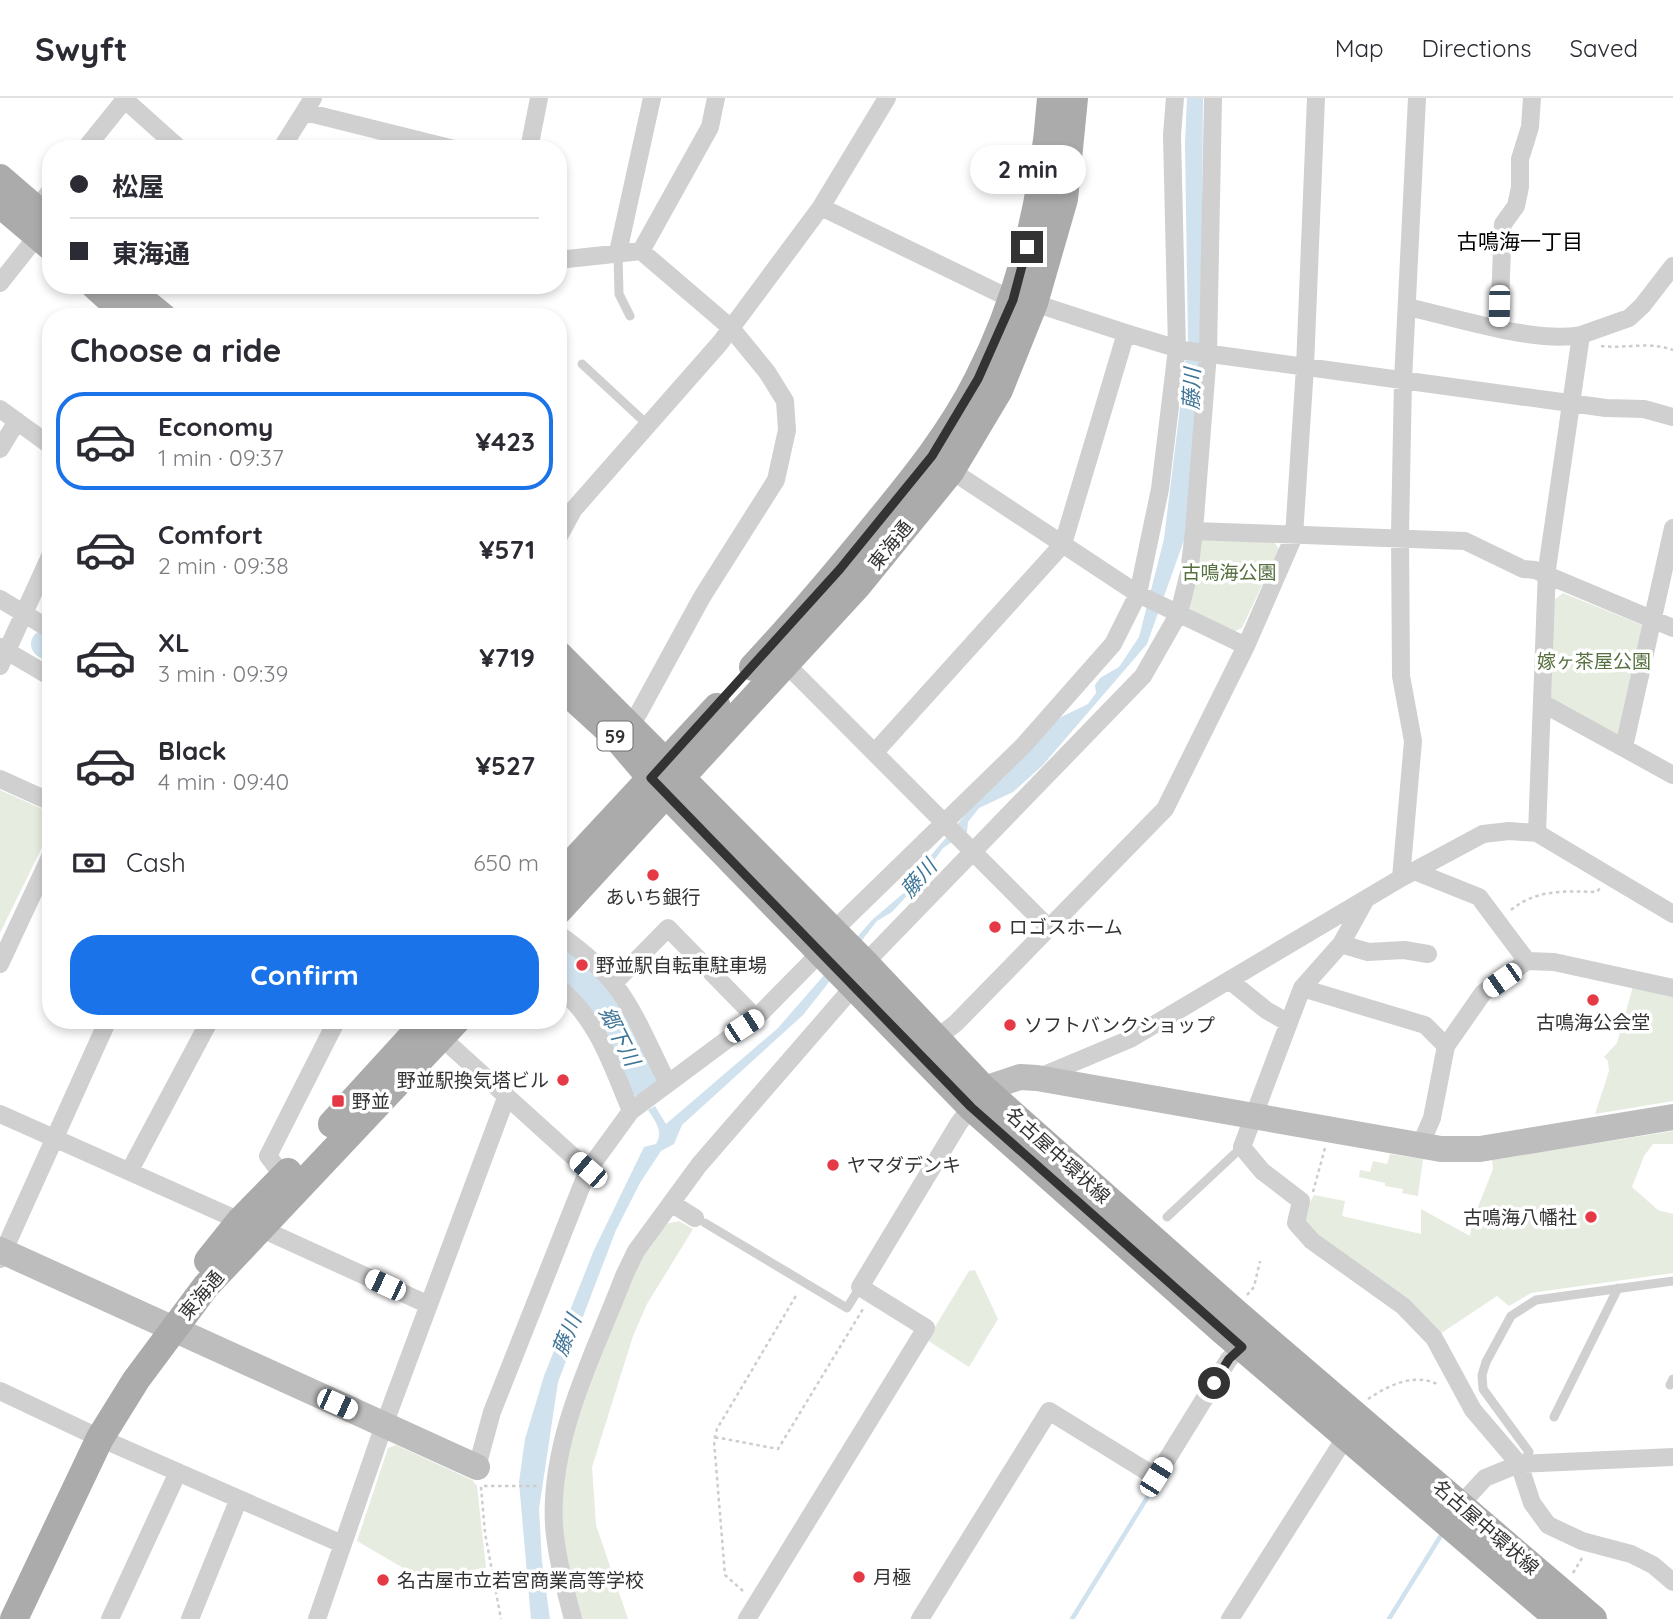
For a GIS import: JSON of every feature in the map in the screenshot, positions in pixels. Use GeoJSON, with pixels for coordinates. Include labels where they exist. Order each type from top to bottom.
{"type":"FeatureCollection","features":[{"type":"Feature","properties":{"kind":"main road","name":"東海通"},"geometry":{"type":"LineString","coordinates":[[567,900],[666,778],[777,656],[858,584],[941,464],[999,390],[1023,302],[1041,194],[1051,98]]}},
{"type":"Feature","properties":{"kind":"main road","name":"東海通"},"geometry":{"type":"LineString","coordinates":[[1023,302],[1064,199],[1074,98]]}},
{"type":"Feature","properties":{"kind":"main road"},"geometry":{"type":"LineString","coordinates":[[0,178],[42,217]]}},
{"type":"Feature","properties":{"kind":"main road"},"geometry":{"type":"LineString","coordinates":[[0,204],[42,219]]}},
{"type":"Feature","properties":{"kind":"main road"},"geometry":{"type":"LineString","coordinates":[[134,296],[151,308]]}},
{"type":"Feature","properties":{"kind":"main road","name":"名古屋中環状線"},"geometry":{"type":"LineString","coordinates":[[567,665],[622,731],[666,778],[978,1098],[1242,1347],[1356,1419],[1558,1605],[1593,1619]]}},
{"type":"Feature","properties":{"kind":"main road","name":"名古屋中環状線"},"geometry":{"type":"LineString","coordinates":[[567,691],[622,731]]}},
{"type":"Feature","properties":{"kind":"main road","name":"東海通"},"geometry":{"type":"LineString","coordinates":[[567,870],[666,778]]}},
{"type":"Feature","properties":{"kind":"main road","name":"名古屋中環状線"},"geometry":{"type":"LineString","coordinates":[[858,972],[937,1038],[978,1098],[1356,1419],[1461,1504],[1558,1605]]}},
{"type":"Feature","properties":{"kind":"main road","name":"東海通"},"geometry":{"type":"LineString","coordinates":[[0,1618],[94,1435],[166,1326],[206,1286],[284,1177],[429,1029]]}},
{"type":"Feature","properties":{"kind":"main road","name":"東海通"},"geometry":{"type":"LineString","coordinates":[[251,1225],[429,1029]]}},
{"type":"Feature","properties":{"kind":"main road","name":"東海通"},"geometry":{"type":"LineString","coordinates":[[14,1619],[94,1435]]}},
{"type":"Feature","properties":{"kind":"street"},"geometry":{"type":"LineString","coordinates":[[530,140],[539,98]]}},
{"type":"Feature","properties":{"kind":"street"},"geometry":{"type":"LineString","coordinates":[[618,252],[652,98]]}},
{"type":"Feature","properties":{"kind":"street"},"geometry":{"type":"LineString","coordinates":[[640,251],[710,127],[716,98]]}},
{"type":"Feature","properties":{"kind":"street"},"geometry":{"type":"LineString","coordinates":[[567,522],[574,509],[649,426],[731,328],[821,207],[887,98]]}},
{"type":"Feature","properties":{"kind":"street"},"geometry":{"type":"LineString","coordinates":[[104,1029],[1,1254],[384,1425],[479,1477],[492,1412],[588,1170],[631,1111],[756,1018],[830,944],[1023,746],[1113,645],[1141,596],[1180,350],[1172,135],[1175,98]]}},
{"type":"Feature","properties":{"kind":"street"},"geometry":{"type":"LineString","coordinates":[[573,1619],[554,1527],[554,1486],[562,1438],[636,1251],[720,1139],[858,972],[970,850],[1143,676],[1175,611],[1189,573],[1194,531],[1205,353],[1213,98]]}},
{"type":"Feature","properties":{"kind":"street"},"geometry":{"type":"LineString","coordinates":[[937,1038],[956,1023],[1165,809],[1246,646],[1294,537],[1305,367],[1316,98]]}},
{"type":"Feature","properties":{"kind":"street"},"geometry":{"type":"LineString","coordinates":[[1408,875],[1413,729],[1401,676],[1400,539],[1403,380],[1417,98]]}},
{"type":"Feature","properties":{"kind":"street"},"geometry":{"type":"LineString","coordinates":[[1499,327],[1503,224],[1516,206],[1520,159],[1530,127],[1532,98]]}},
{"type":"Feature","properties":{"kind":"street"},"geometry":{"type":"LineString","coordinates":[[92,140],[125,99],[170,140]]}},
{"type":"Feature","properties":{"kind":"street"},"geometry":{"type":"LineString","coordinates":[[287,140],[309,105],[424,140]]}},
{"type":"Feature","properties":{"kind":"street"},"geometry":{"type":"LineString","coordinates":[[821,207],[1023,302],[1180,350],[1571,403],[1624,407],[1673,417]]}},
{"type":"Feature","properties":{"kind":"street"},"geometry":{"type":"LineString","coordinates":[[0,283],[42,224]]}},
{"type":"Feature","properties":{"kind":"street"},"geometry":{"type":"LineString","coordinates":[[567,259],[640,251],[731,328],[767,372],[785,401],[787,430],[776,480],[729,552],[638,714],[622,731]]}},
{"type":"Feature","properties":{"kind":"street"},"geometry":{"type":"LineString","coordinates":[[1407,307],[1499,327],[1581,340],[1629,318],[1642,306],[1673,266]]}},
{"type":"Feature","properties":{"kind":"street"},"geometry":{"type":"LineString","coordinates":[[874,752],[1063,544],[1126,333]]}},
{"type":"Feature","properties":{"kind":"street"},"geometry":{"type":"LineString","coordinates":[[1536,834],[1547,575],[1581,340]]}},
{"type":"Feature","properties":{"kind":"street"},"geometry":{"type":"LineString","coordinates":[[0,409],[42,439]]}},
{"type":"Feature","properties":{"kind":"street"},"geometry":{"type":"LineString","coordinates":[[0,449],[17,421]]}},
{"type":"Feature","properties":{"kind":"street"},"geometry":{"type":"LineString","coordinates":[[941,464],[1141,596],[1246,646]]}},
{"type":"Feature","properties":{"kind":"street"},"geometry":{"type":"LineString","coordinates":[[1624,747],[1673,528]]}},
{"type":"Feature","properties":{"kind":"street"},"geometry":{"type":"LineString","coordinates":[[1194,531],[1294,537],[1465,541],[1523,569],[1547,575],[1673,628]]}},
{"type":"Feature","properties":{"kind":"street"},"geometry":{"type":"LineString","coordinates":[[42,574],[2,654],[42,673]]}},
{"type":"Feature","properties":{"kind":"street"},"geometry":{"type":"LineString","coordinates":[[0,599],[42,625]]}},
{"type":"Feature","properties":{"kind":"street"},"geometry":{"type":"LineString","coordinates":[[777,656],[1048,927]]}},
{"type":"Feature","properties":{"kind":"street"},"geometry":{"type":"LineString","coordinates":[[1542,703],[1673,775]]}},
{"type":"Feature","properties":{"kind":"street"},"geometry":{"type":"LineString","coordinates":[[0,779],[42,798]]}},
{"type":"Feature","properties":{"kind":"street"},"geometry":{"type":"LineString","coordinates":[[1037,1078],[1130,1039],[1366,899],[1483,834],[1508,831],[1536,834],[1673,914]]}},
{"type":"Feature","properties":{"kind":"street"},"geometry":{"type":"LineString","coordinates":[[0,964],[5,943],[42,872]]}},
{"type":"Feature","properties":{"kind":"street"},"geometry":{"type":"LineString","coordinates":[[1408,875],[1479,897],[1527,961]]}},
{"type":"Feature","properties":{"kind":"street"},"geometry":{"type":"LineString","coordinates":[[1366,899],[1338,947],[1302,988],[1287,1021],[1242,1147],[1262,1171],[1301,1201],[1296,1223],[1312,1241],[1403,1306],[1434,1338],[1473,1410],[1521,1464],[1532,1503],[1548,1525],[1642,1560],[1673,1582]]}},
{"type":"Feature","properties":{"kind":"street"},"geometry":{"type":"LineString","coordinates":[[614,982],[668,928],[756,1018]]}},
{"type":"Feature","properties":{"kind":"street"},"geometry":{"type":"LineString","coordinates":[[1313,931],[1338,947],[1368,952],[1404,950],[1429,954]]}},
{"type":"Feature","properties":{"kind":"street"},"geometry":{"type":"LineString","coordinates":[[567,940],[614,982],[639,1018],[667,1082]]}},
{"type":"Feature","properties":{"kind":"street"},"geometry":{"type":"LineString","coordinates":[[1420,1146],[1432,1118],[1446,1046],[1483,993],[1527,961],[1553,962],[1673,988]]}},
{"type":"Feature","properties":{"kind":"street"},"geometry":{"type":"LineString","coordinates":[[1229,980],[1266,1010],[1287,1021]]}},
{"type":"Feature","properties":{"kind":"street"},"geometry":{"type":"LineString","coordinates":[[1302,988],[1424,1025],[1446,1046]]}},
{"type":"Feature","properties":{"kind":"street"},"geometry":{"type":"LineString","coordinates":[[567,995],[576,1002],[600,1037],[631,1111]]}},
{"type":"Feature","properties":{"kind":"street"},"geometry":{"type":"LineString","coordinates":[[130,1170],[204,1029]]}},
{"type":"Feature","properties":{"kind":"street"},"geometry":{"type":"LineString","coordinates":[[284,1177],[268,1156],[332,1029]]}},
{"type":"Feature","properties":{"kind":"street"},"geometry":{"type":"LineString","coordinates":[[439,1029],[506,1098],[588,1170]]}},
{"type":"Feature","properties":{"kind":"street"},"geometry":{"type":"LineString","coordinates":[[747,1619],[926,1328],[863,1295],[978,1098],[1020,1077],[1037,1078],[1420,1146],[1480,1149],[1673,1117]]}},
{"type":"Feature","properties":{"kind":"street"},"geometry":{"type":"LineString","coordinates":[[317,1619],[384,1425],[506,1098]]}},
{"type":"Feature","properties":{"kind":"street"},"geometry":{"type":"LineString","coordinates":[[0,1114],[429,1305]]}},
{"type":"Feature","properties":{"kind":"street"},"geometry":{"type":"LineString","coordinates":[[671,1203],[700,1221]]}},
{"type":"Feature","properties":{"kind":"street"},"geometry":{"type":"LineString","coordinates":[[920,1619],[1049,1411],[1156,1477],[1229,1359],[1242,1347]]}},
{"type":"Feature","properties":{"kind":"street"},"geometry":{"type":"LineString","coordinates":[[0,1391],[238,1501],[341,1544]]}},
{"type":"Feature","properties":{"kind":"street"},"geometry":{"type":"LineString","coordinates":[[1230,1619],[1356,1419]]}},
{"type":"Feature","properties":{"kind":"street"},"geometry":{"type":"LineString","coordinates":[[1461,1504],[1485,1478],[1521,1464],[1673,1457]]}},
{"type":"Feature","properties":{"kind":"street"},"geometry":{"type":"LineString","coordinates":[[110,1619],[178,1472]]}},
{"type":"Feature","properties":{"kind":"street"},"geometry":{"type":"LineString","coordinates":[[190,1619],[238,1501]]}},
{"type":"Feature","properties":{"kind":"lane"},"geometry":{"type":"LineString","coordinates":[[618,252],[619,294],[630,316]]}},
{"type":"Feature","properties":{"kind":"lane"},"geometry":{"type":"LineString","coordinates":[[582,364],[649,426]]}},
{"type":"Feature","properties":{"kind":"lane"},"geometry":{"type":"LineString","coordinates":[[1167,1217],[1242,1147]]}},
{"type":"Feature","properties":{"kind":"lane"},"geometry":{"type":"LineString","coordinates":[[700,1221],[847,1308],[863,1295]]}},
{"type":"Feature","properties":{"kind":"lane"},"geometry":{"type":"LineString","coordinates":[[1521,1464],[1530,1452],[1483,1389],[1486,1362],[1503,1327],[1521,1307],[1536,1300],[1673,1281]]}},
{"type":"Feature","properties":{"kind":"lane"},"geometry":{"type":"LineString","coordinates":[[1554,1417],[1618,1288]]}},
{"type":"Feature","properties":{"kind":"path"},"geometry":{"type":"LineString","coordinates":[[1581,340],[1621,348],[1658,344],[1673,350]]}},
{"type":"Feature","properties":{"kind":"path"},"geometry":{"type":"LineString","coordinates":[[1497,922],[1522,901],[1560,891],[1597,892],[1607,881]]}},
{"type":"Feature","properties":{"kind":"path"},"geometry":{"type":"LineString","coordinates":[[1320,1170],[1326,1141]]}},
{"type":"Feature","properties":{"kind":"path"},"geometry":{"type":"LineString","coordinates":[[1254,1287],[1260,1261]]}},
{"type":"Feature","properties":{"kind":"path"},"geometry":{"type":"LineString","coordinates":[[757,1602],[730,1582],[725,1575],[715,1437],[717,1429],[803,1283]]}},
{"type":"Feature","properties":{"kind":"path"},"geometry":{"type":"LineString","coordinates":[[715,1437],[778,1449],[863,1295]]}},
{"type":"Feature","properties":{"kind":"path"},"geometry":{"type":"LineString","coordinates":[[1356,1419],[1379,1392],[1409,1379],[1426,1380],[1447,1390]]}},
{"type":"Feature","properties":{"kind":"path"},"geometry":{"type":"LineString","coordinates":[[501,1619],[487,1545],[479,1477],[554,1486]]}},
{"type":"Feature","properties":{"kind":"path"},"geometry":{"type":"LineString","coordinates":[[1558,1605],[1591,1543]]}},
{"type":"Feature","properties":{"kind":"green space","name":"古鳴海公園"},"geometry":{"type":"Polygon","coordinates":[[[1204,536],[1272,539],[1279,549],[1242,628],[1235,631],[1191,610],[1187,602],[1200,541],[1204,536]]]}},
{"type":"Feature","properties":{"kind":"green space","name":"嫁ヶ茶屋公園"},"geometry":{"type":"Polygon","coordinates":[[[1563,593],[1642,625],[1623,732],[1616,735],[1551,699],[1553,601],[1563,593]]]}},
{"type":"Feature","properties":{"kind":"green space"},"geometry":{"type":"Polygon","coordinates":[[[0,790],[42,809],[42,847],[0,933],[0,790]]]}},
{"type":"Feature","properties":{"kind":"green space"},"geometry":{"type":"Polygon","coordinates":[[[1634,983],[1673,993],[1673,1101],[1595,1114],[1609,1071],[1608,1061],[1604,1057],[1617,1043],[1634,983]]]}},
{"type":"Feature","properties":{"kind":"green space"},"geometry":{"type":"Polygon","coordinates":[[[1673,1131],[1673,1144],[1653,1144],[1644,1156],[1632,1187],[1658,1210],[1673,1214],[1673,1273],[1531,1293],[1509,1306],[1497,1296],[1437,1336],[1337,1256],[1302,1217],[1314,1195],[1345,1201],[1342,1216],[1421,1234],[1421,1209],[1470,1236],[1472,1222],[1493,1169],[1492,1160],[1673,1131]]]}},
{"type":"Feature","properties":{"kind":"green space"},"geometry":{"type":"Polygon","coordinates":[[[1390,1154],[1423,1159],[1418,1196],[1402,1193],[1403,1189],[1385,1186],[1385,1183],[1359,1177],[1360,1170],[1370,1172],[1373,1161],[1387,1164],[1390,1154]]]}},
{"type":"Feature","properties":{"kind":"green space"},"geometry":{"type":"Polygon","coordinates":[[[679,1221],[693,1229],[647,1304],[633,1336],[592,1467],[596,1525],[628,1619],[579,1619],[563,1544],[560,1515],[567,1447],[631,1277],[646,1249],[665,1224],[679,1221]]]}},
{"type":"Feature","properties":{"kind":"green space"},"geometry":{"type":"Polygon","coordinates":[[[975,1270],[998,1319],[969,1367],[927,1340],[969,1271],[975,1270]]]}},
{"type":"Feature","properties":{"kind":"green space"},"geometry":{"type":"Polygon","coordinates":[[[396,1445],[472,1480],[477,1486],[486,1568],[440,1574],[434,1586],[357,1541],[388,1448],[396,1445]]]}},
{"type":"Feature","properties":{"kind":"water","name":"藤川"},"geometry":{"type":"Polygon","coordinates":[[[1187,98],[1203,98],[1201,345],[1188,529],[1147,644],[1042,766],[1013,792],[979,808],[968,822],[967,832],[943,848],[915,887],[892,912],[877,921],[803,1015],[682,1125],[674,1144],[661,1151],[640,1183],[616,1230],[558,1382],[539,1509],[542,1562],[550,1619],[531,1619],[519,1482],[525,1439],[544,1376],[594,1250],[644,1147],[656,1144],[658,1139],[658,1126],[648,1110],[655,1106],[666,1124],[778,1028],[872,920],[906,891],[917,872],[982,795],[1004,777],[1057,719],[1088,704],[1096,693],[1095,685],[1100,678],[1119,667],[1139,637],[1164,539],[1188,342],[1185,143],[1187,98]]]}},
{"type":"Feature","properties":{"kind":"waterway","name":"郷下川"},"geometry":{"type":"LineString","coordinates":[[567,967],[591,989],[612,1016],[643,1084]]}},
{"type":"Feature","properties":{"kind":"waterway"},"geometry":{"type":"LineString","coordinates":[[1072,1619],[1155,1485]]}},
{"type":"Feature","properties":{"kind":"waterway"},"geometry":{"type":"LineString","coordinates":[[1389,1619],[1440,1537]]}},
{"type":"Feature","properties":{"kind":"place","name":"あいち銀行"},"geometry":{"type":"Point","coordinates":[653,875]}},
{"type":"Feature","properties":{"kind":"place","name":"ロゴスホーム"},"geometry":{"type":"Point","coordinates":[995,927]}},
{"type":"Feature","properties":{"kind":"place","name":"野並駅自転車駐車場"},"geometry":{"type":"Point","coordinates":[582,965]}},
{"type":"Feature","properties":{"kind":"place","name":"古鳴海公会堂"},"geometry":{"type":"Point","coordinates":[1593,1000]}},
{"type":"Feature","properties":{"kind":"place","name":"ソフトバンクショップ"},"geometry":{"type":"Point","coordinates":[1010,1025]}},
{"type":"Feature","properties":{"kind":"place","name":"野並駅換気塔ビル"},"geometry":{"type":"Point","coordinates":[563,1080]}},
{"type":"Feature","properties":{"kind":"place","name":"野並"},"geometry":{"type":"Point","coordinates":[338,1101]}},
{"type":"Feature","properties":{"kind":"place","name":"ヤマダデンキ"},"geometry":{"type":"Point","coordinates":[833,1165]}},
{"type":"Feature","properties":{"kind":"place","name":"古鳴海八幡社"},"geometry":{"type":"Point","coordinates":[1591,1217]}},
{"type":"Feature","properties":{"kind":"place","name":"月極"},"geometry":{"type":"Point","coordinates":[859,1577]}},
{"type":"Feature","properties":{"kind":"place","name":"名古屋市立若宮商業高等学校"},"geometry":{"type":"Point","coordinates":[383,1580]}},
{"type":"Feature","properties":{"kind":"district","name":"古鳴海一丁目"},"geometry":{"type":"Point","coordinates":[1520,241]}},
{"type":"Feature","properties":{"kind":"route"},"geometry":{"type":"LineString","coordinates":[[1027,247],[1013,300],[978,379],[932,456],[840,569],[651,778],[971,1107],[1242,1347],[1229,1359],[1214,1383]]}}]}
